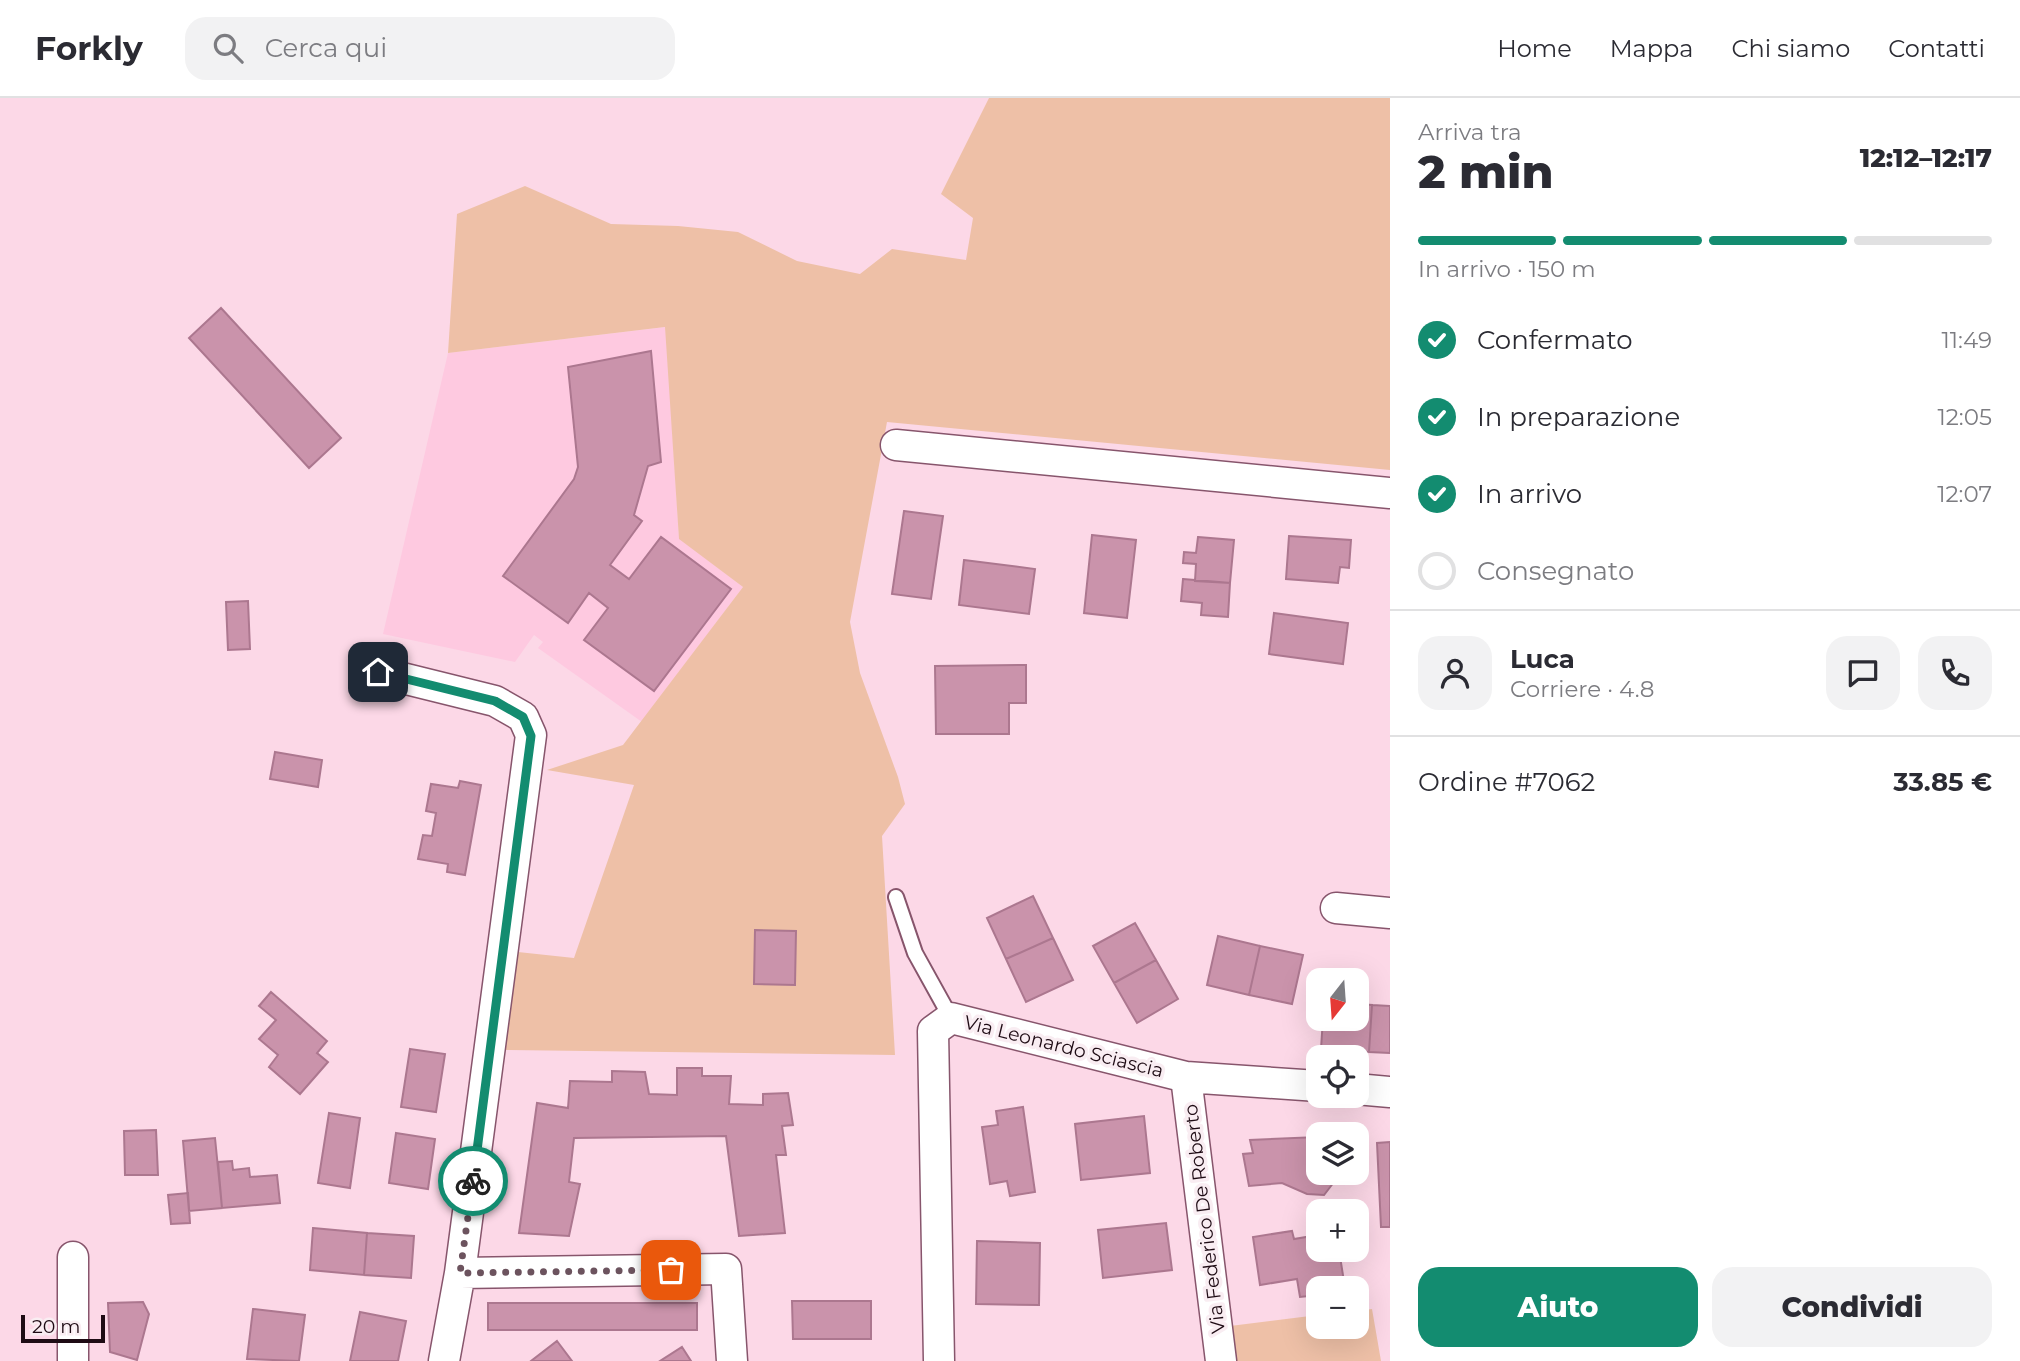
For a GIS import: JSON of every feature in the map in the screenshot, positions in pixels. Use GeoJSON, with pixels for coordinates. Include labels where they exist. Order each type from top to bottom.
{"type":"FeatureCollection","features":[{"type":"Feature","properties":{"kind":"street"},"geometry":{"type":"LineString","coordinates":[[896,445],[1390,493]]}},
{"type":"Feature","properties":{"kind":"street"},"geometry":{"type":"LineString","coordinates":[[378,672],[495,701],[523,717],[531,736],[460,1273],[444,1361]]}},
{"type":"Feature","properties":{"kind":"street"},"geometry":{"type":"LineString","coordinates":[[1336,908],[1390,913]]}},
{"type":"Feature","properties":{"kind":"street","name":"Via Leonardo Sciascia"},"geometry":{"type":"LineString","coordinates":[[939,1361],[933,1031],[951,1018],[1186,1077],[1306,1085]]}},
{"type":"Feature","properties":{"kind":"street","name":"Via Federico De Roberto"},"geometry":{"type":"LineString","coordinates":[[1186,1077],[1221,1361]]}},
{"type":"Feature","properties":{"kind":"street"},"geometry":{"type":"LineString","coordinates":[[1369,1090],[1390,1092]]}},
{"type":"Feature","properties":{"kind":"street"},"geometry":{"type":"LineString","coordinates":[[73,1257],[73,1361]]}},
{"type":"Feature","properties":{"kind":"street"},"geometry":{"type":"LineString","coordinates":[[460,1273],[726,1269],[732,1361]]}},
{"type":"Feature","properties":{"kind":"lane"},"geometry":{"type":"LineString","coordinates":[[896,897],[915,953],[951,1018]]}},
{"type":"Feature","properties":{"kind":"shaded area"},"geometry":{"type":"Polygon","coordinates":[[[989,98],[1390,98],[1390,470],[887,422],[850,622],[860,673],[898,777],[905,804],[882,836],[895,1055],[505,1050],[518,952],[574,958],[634,785],[547,770],[623,745],[743,587],[679,539],[665,327],[448,353],[457,214],[525,186],[611,224],[678,226],[738,232],[797,261],[860,274],[892,249],[966,260],[973,218],[941,194],[989,98]]]}},
{"type":"Feature","properties":{"kind":"shaded area"},"geometry":{"type":"Polygon","coordinates":[[[666,327],[679,538],[743,587],[642,722],[538,648],[543,642],[534,635],[515,662],[383,634],[448,353],[666,327]]]}},
{"type":"Feature","properties":{"kind":"shaded area"},"geometry":{"type":"Polygon","coordinates":[[[1369,1309],[1372,1309],[1381,1361],[1234,1361],[1230,1326],[1306,1316],[1306,1339],[1369,1339],[1369,1309]]]}},
{"type":"Feature","properties":{"kind":"building"},"geometry":{"type":"Polygon","coordinates":[[[221,308],[341,438],[309,468],[189,338],[221,308]]]}},
{"type":"Feature","properties":{"kind":"building"},"geometry":{"type":"Polygon","coordinates":[[[651,351],[661,462],[648,466],[634,515],[642,521],[610,565],[629,579],[661,537],[731,589],[654,691],[584,640],[608,608],[589,593],[568,623],[503,576],[574,479],[578,467],[568,367],[651,351]]]}},
{"type":"Feature","properties":{"kind":"building"},"geometry":{"type":"Polygon","coordinates":[[[904,511],[943,516],[931,599],[892,594],[904,511]]]}},
{"type":"Feature","properties":{"kind":"building"},"geometry":{"type":"Polygon","coordinates":[[[1092,535],[1136,540],[1127,618],[1084,613],[1092,535]]]}},
{"type":"Feature","properties":{"kind":"building"},"geometry":{"type":"Polygon","coordinates":[[[1289,536],[1351,540],[1349,568],[1340,567],[1338,583],[1286,579],[1289,536]]]}},
{"type":"Feature","properties":{"kind":"building"},"geometry":{"type":"Polygon","coordinates":[[[1198,537],[1234,540],[1230,583],[1195,581],[1196,564],[1183,563],[1184,552],[1196,553],[1198,537]]]}},
{"type":"Feature","properties":{"kind":"building"},"geometry":{"type":"Polygon","coordinates":[[[964,560],[1035,569],[1029,614],[959,605],[964,560]]]}},
{"type":"Feature","properties":{"kind":"building"},"geometry":{"type":"Polygon","coordinates":[[[1183,579],[1230,583],[1228,617],[1201,615],[1202,603],[1181,601],[1183,579]]]}},
{"type":"Feature","properties":{"kind":"building"},"geometry":{"type":"Polygon","coordinates":[[[248,601],[250,649],[228,650],[226,602],[248,601]]]}},
{"type":"Feature","properties":{"kind":"building"},"geometry":{"type":"Polygon","coordinates":[[[1274,613],[1348,623],[1343,664],[1269,654],[1274,613]]]}},
{"type":"Feature","properties":{"kind":"building"},"geometry":{"type":"Polygon","coordinates":[[[1026,665],[1026,703],[1009,703],[1009,734],[936,734],[935,666],[1026,665]]]}},
{"type":"Feature","properties":{"kind":"building"},"geometry":{"type":"Polygon","coordinates":[[[275,752],[322,760],[318,787],[270,779],[275,752]]]}},
{"type":"Feature","properties":{"kind":"building"},"geometry":{"type":"Polygon","coordinates":[[[460,781],[481,785],[465,875],[447,872],[448,864],[418,859],[423,835],[432,836],[436,813],[426,811],[431,784],[458,788],[460,781]]]}},
{"type":"Feature","properties":{"kind":"building"},"geometry":{"type":"Polygon","coordinates":[[[1033,896],[1053,938],[1006,959],[987,918],[1033,896]]]}},
{"type":"Feature","properties":{"kind":"building"},"geometry":{"type":"Polygon","coordinates":[[[1135,923],[1156,960],[1114,983],[1093,946],[1135,923]]]}},
{"type":"Feature","properties":{"kind":"building"},"geometry":{"type":"Polygon","coordinates":[[[755,930],[796,931],[795,985],[754,984],[755,930]]]}},
{"type":"Feature","properties":{"kind":"building"},"geometry":{"type":"Polygon","coordinates":[[[1218,936],[1260,946],[1249,995],[1207,985],[1218,936]]]}},
{"type":"Feature","properties":{"kind":"building"},"geometry":{"type":"Polygon","coordinates":[[[1053,938],[1073,980],[1026,1002],[1006,959],[1053,938]]]}},
{"type":"Feature","properties":{"kind":"building"},"geometry":{"type":"Polygon","coordinates":[[[1260,946],[1303,955],[1292,1004],[1249,995],[1260,946]]]}},
{"type":"Feature","properties":{"kind":"building"},"geometry":{"type":"Polygon","coordinates":[[[1156,960],[1178,999],[1137,1023],[1114,983],[1156,960]]]}},
{"type":"Feature","properties":{"kind":"building"},"geometry":{"type":"Polygon","coordinates":[[[271,992],[327,1041],[317,1053],[328,1062],[300,1094],[269,1067],[278,1055],[259,1039],[276,1020],[259,1006],[271,992]]]}},
{"type":"Feature","properties":{"kind":"building"},"geometry":{"type":"Polygon","coordinates":[[[1369,1005],[1372,1005],[1369,1052],[1369,1045],[1321,1045],[1322,1031],[1369,1031],[1369,1005]]]}},
{"type":"Feature","properties":{"kind":"building"},"geometry":{"type":"Polygon","coordinates":[[[1372,1005],[1390,1006],[1390,1053],[1369,1052],[1372,1005]]]}},
{"type":"Feature","properties":{"kind":"building"},"geometry":{"type":"Polygon","coordinates":[[[410,1049],[445,1054],[436,1112],[401,1107],[410,1049]]]}},
{"type":"Feature","properties":{"kind":"building"},"geometry":{"type":"Polygon","coordinates":[[[677,1068],[702,1068],[702,1076],[731,1076],[729,1104],[763,1105],[763,1094],[788,1093],[793,1125],[782,1126],[786,1155],[776,1155],[785,1233],[739,1236],[726,1136],[574,1138],[569,1182],[580,1184],[569,1236],[519,1233],[537,1103],[568,1108],[570,1081],[612,1082],[612,1071],[645,1072],[649,1094],[677,1095],[677,1068]]]}},
{"type":"Feature","properties":{"kind":"building"},"geometry":{"type":"Polygon","coordinates":[[[1023,1107],[1035,1192],[1010,1196],[1007,1181],[990,1184],[982,1127],[998,1125],[996,1111],[1023,1107]]]}},
{"type":"Feature","properties":{"kind":"building"},"geometry":{"type":"Polygon","coordinates":[[[329,1113],[360,1118],[350,1188],[318,1183],[329,1113]]]}},
{"type":"Feature","properties":{"kind":"building"},"geometry":{"type":"Polygon","coordinates":[[[1144,1116],[1150,1173],[1081,1180],[1075,1124],[1144,1116]]]}},
{"type":"Feature","properties":{"kind":"building"},"geometry":{"type":"Polygon","coordinates":[[[156,1130],[158,1175],[125,1175],[124,1131],[156,1130]]]}},
{"type":"Feature","properties":{"kind":"building"},"geometry":{"type":"Polygon","coordinates":[[[396,1133],[435,1139],[428,1189],[389,1183],[396,1133]]]}},
{"type":"Feature","properties":{"kind":"building"},"geometry":{"type":"Polygon","coordinates":[[[215,1138],[222,1208],[189,1211],[183,1141],[215,1138]]]}},
{"type":"Feature","properties":{"kind":"building"},"geometry":{"type":"Polygon","coordinates":[[[1306,1138],[1306,1185],[1332,1185],[1324,1195],[1307,1194],[1282,1183],[1249,1186],[1243,1154],[1253,1153],[1250,1140],[1306,1138]]]}},
{"type":"Feature","properties":{"kind":"building"},"geometry":{"type":"Polygon","coordinates":[[[1390,1142],[1390,1227],[1381,1227],[1377,1143],[1390,1142]]]}},
{"type":"Feature","properties":{"kind":"building"},"geometry":{"type":"Polygon","coordinates":[[[232,1161],[233,1170],[249,1168],[250,1177],[277,1175],[280,1203],[222,1208],[218,1162],[232,1161]]]}},
{"type":"Feature","properties":{"kind":"building"},"geometry":{"type":"Polygon","coordinates":[[[188,1193],[190,1223],[171,1224],[168,1195],[188,1193]]]}},
{"type":"Feature","properties":{"kind":"building"},"geometry":{"type":"Polygon","coordinates":[[[1166,1223],[1172,1270],[1103,1278],[1098,1230],[1166,1223]]]}},
{"type":"Feature","properties":{"kind":"building"},"geometry":{"type":"Polygon","coordinates":[[[313,1228],[367,1233],[364,1275],[310,1270],[313,1228]]]}},
{"type":"Feature","properties":{"kind":"building"},"geometry":{"type":"Polygon","coordinates":[[[1292,1231],[1294,1239],[1306,1237],[1306,1262],[1341,1262],[1343,1276],[1306,1276],[1306,1296],[1300,1297],[1297,1279],[1260,1285],[1253,1237],[1292,1231]]]}},
{"type":"Feature","properties":{"kind":"building"},"geometry":{"type":"Polygon","coordinates":[[[367,1233],[414,1236],[411,1278],[364,1275],[367,1233]]]}},
{"type":"Feature","properties":{"kind":"building"},"geometry":{"type":"Polygon","coordinates":[[[977,1241],[1040,1243],[1039,1305],[976,1304],[977,1241]]]}},
{"type":"Feature","properties":{"kind":"building"},"geometry":{"type":"Polygon","coordinates":[[[792,1301],[871,1301],[871,1339],[793,1339],[792,1301]]]}},
{"type":"Feature","properties":{"kind":"building"},"geometry":{"type":"Polygon","coordinates":[[[143,1302],[149,1314],[137,1360],[110,1352],[108,1303],[143,1302]]]}},
{"type":"Feature","properties":{"kind":"building"},"geometry":{"type":"Polygon","coordinates":[[[488,1303],[697,1303],[697,1330],[488,1330],[488,1303]]]}},
{"type":"Feature","properties":{"kind":"building"},"geometry":{"type":"Polygon","coordinates":[[[253,1309],[305,1315],[299,1361],[247,1359],[253,1309]]]}},
{"type":"Feature","properties":{"kind":"building"},"geometry":{"type":"Polygon","coordinates":[[[360,1312],[406,1321],[398,1361],[350,1361],[360,1312]]]}},
{"type":"Feature","properties":{"kind":"building"},"geometry":{"type":"Polygon","coordinates":[[[557,1341],[572,1361],[531,1361],[557,1341]]]}},
{"type":"Feature","properties":{"kind":"building"},"geometry":{"type":"Polygon","coordinates":[[[682,1347],[691,1361],[660,1361],[682,1347]]]}},
{"type":"Feature","properties":{"kind":"way so far"},"geometry":{"type":"LineString","coordinates":[[473,1181],[460,1273],[671,1270]]}},
{"type":"Feature","properties":{"kind":"route"},"geometry":{"type":"LineString","coordinates":[[378,672],[495,701],[523,717],[531,736],[473,1181]]}}]}
